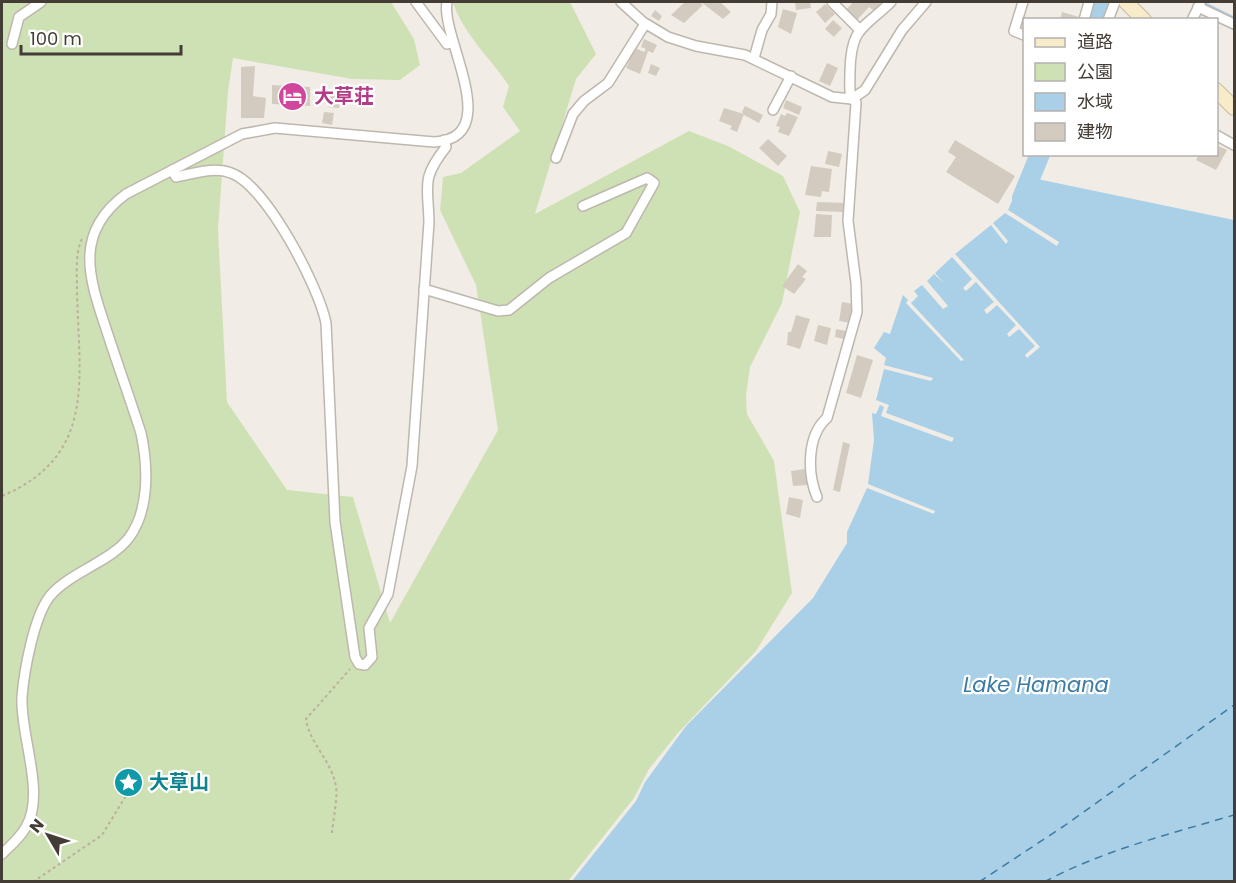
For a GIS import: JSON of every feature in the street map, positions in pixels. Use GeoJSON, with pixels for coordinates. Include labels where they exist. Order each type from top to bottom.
{"type":"FeatureCollection","features":[{"type":"Feature","properties":{"kind":"street"},"geometry":{"type":"LineString","coordinates":[[12,44],[19,17],[41,2]]}},
{"type":"Feature","properties":{"kind":"street"},"geometry":{"type":"LineString","coordinates":[[416,2],[438,36],[447,44],[453,42]]}},
{"type":"Feature","properties":{"kind":"street"},"geometry":{"type":"LineString","coordinates":[[2,854],[22,834],[33,808],[34,789],[24,735],[22,701],[27,666],[43,608],[60,586],[123,544],[136,524],[144,496],[145,458],[141,433],[90,280],[89,250],[96,228],[118,200],[234,137],[258,129],[434,142],[456,134],[463,125],[468,104],[467,88],[446,17],[447,2]]}},
{"type":"Feature","properties":{"kind":"street"},"geometry":{"type":"LineString","coordinates":[[621,2],[645,24],[682,42],[754,58],[832,97],[852,98],[865,90],[902,30],[926,2]]}},
{"type":"Feature","properties":{"kind":"street"},"geometry":{"type":"LineString","coordinates":[[754,58],[761,34],[771,14],[772,2]]}},
{"type":"Feature","properties":{"kind":"street"},"geometry":{"type":"LineString","coordinates":[[832,2],[860,29]]}},
{"type":"Feature","properties":{"kind":"street"},"geometry":{"type":"LineString","coordinates":[[817,497],[811,456],[813,435],[817,427],[827,418],[856,312],[856,283],[848,221],[856,103],[852,98],[850,48],[860,29],[891,2]]}},
{"type":"Feature","properties":{"kind":"street"},"geometry":{"type":"LineString","coordinates":[[1023,2],[1014,31],[1023,35]]}},
{"type":"Feature","properties":{"kind":"street"},"geometry":{"type":"LineString","coordinates":[[1085,18],[1089,2]]}},
{"type":"Feature","properties":{"kind":"street"},"geometry":{"type":"LineString","coordinates":[[1109,18],[1115,2]]}},
{"type":"Feature","properties":{"kind":"street"},"geometry":{"type":"LineString","coordinates":[[1126,2],[1142,18]]}},
{"type":"Feature","properties":{"kind":"street"},"geometry":{"type":"LineString","coordinates":[[1193,18],[1200,4],[1234,24]]}},
{"type":"Feature","properties":{"kind":"street"},"geometry":{"type":"LineString","coordinates":[[556,158],[573,114],[584,101],[608,84],[645,24]]}},
{"type":"Feature","properties":{"kind":"street"},"geometry":{"type":"LineString","coordinates":[[773,110],[791,76]]}},
{"type":"Feature","properties":{"kind":"street"},"geometry":{"type":"LineString","coordinates":[[1218,92],[1234,108]]}},
{"type":"Feature","properties":{"kind":"street"},"geometry":{"type":"LineString","coordinates":[[1218,136],[1234,145]]}},
{"type":"Feature","properties":{"kind":"street"},"geometry":{"type":"LineString","coordinates":[[172,170],[176,177],[210,171],[226,171],[247,182],[300,254],[322,304],[326,323],[335,522],[342,587],[356,661],[365,665],[371,660],[369,628],[386,600],[410,476],[429,222],[426,182],[430,168],[446,147],[444,140]]}},
{"type":"Feature","properties":{"kind":"street"},"geometry":{"type":"LineString","coordinates":[[424,289],[498,311],[509,310],[549,278],[626,233],[654,183],[647,178],[583,206]]}},
{"type":"Feature","properties":{"kind":"path"},"geometry":{"type":"LineString","coordinates":[[2,496],[25,485],[45,469],[62,450],[69,435],[81,368],[77,327],[79,244],[88,225],[96,228]]}},
{"type":"Feature","properties":{"kind":"path"},"geometry":{"type":"LineString","coordinates":[[332,833],[336,784],[328,763],[307,730],[306,719],[332,692],[356,661]]}},
{"type":"Feature","properties":{"kind":"path"},"geometry":{"type":"LineString","coordinates":[[33,882],[102,835],[127,794]]}},
{"type":"Feature","properties":{"kind":"green space"},"geometry":{"type":"Polygon","coordinates":[[[4,2],[391,2],[414,39],[420,65],[400,80],[352,79],[233,58],[228,92],[218,230],[227,402],[287,490],[353,497],[390,623],[498,430],[476,285],[440,210],[443,177],[461,173],[520,131],[503,107],[509,86],[463,24],[453,2],[570,2],[596,54],[576,79],[535,214],[689,131],[728,146],[783,176],[800,212],[782,303],[750,367],[746,396],[747,414],[774,461],[792,593],[756,651],[678,733],[649,769],[634,798],[568,881],[2,882],[2,7],[4,2]]]}},
{"type":"Feature","properties":{"kind":"water","name":"Lake Hamana"},"geometry":{"type":"Polygon","coordinates":[[[1023,176],[1234,220],[1234,881],[572,881],[636,801],[645,782],[686,726],[813,598],[847,543],[847,532],[867,488],[934,514],[935,511],[868,484],[874,440],[872,413],[876,414],[880,405],[884,407],[881,416],[952,442],[954,438],[886,413],[889,405],[876,400],[884,369],[931,381],[933,378],[884,365],[886,358],[874,348],[884,332],[890,334],[903,295],[908,300],[906,303],[961,361],[964,360],[911,303],[918,296],[914,291],[922,285],[943,309],[948,306],[927,281],[934,274],[944,283],[935,273],[952,257],[972,279],[963,288],[966,291],[976,282],[994,302],[984,310],[987,314],[997,305],[1016,325],[1007,334],[1009,337],[1019,329],[1035,346],[1025,355],[1027,358],[1040,347],[955,254],[991,225],[1006,244],[1008,241],[993,223],[1005,213],[1057,246],[1059,242],[1008,210],[1023,176]]]}},
{"type":"Feature","properties":{"kind":"building"},"geometry":{"type":"Polygon","coordinates":[[[685,2],[699,2],[703,5],[684,23],[671,15],[685,2]]]}},
{"type":"Feature","properties":{"kind":"building"},"geometry":{"type":"Polygon","coordinates":[[[701,2],[720,2],[731,12],[723,19],[701,2]]]}},
{"type":"Feature","properties":{"kind":"building"},"geometry":{"type":"Polygon","coordinates":[[[795,2],[810,2],[811,8],[796,10],[795,2]]]}},
{"type":"Feature","properties":{"kind":"building"},"geometry":{"type":"Polygon","coordinates":[[[853,2],[878,2],[883,7],[876,12],[869,7],[856,21],[845,11],[853,2]]]}},
{"type":"Feature","properties":{"kind":"building"},"geometry":{"type":"Polygon","coordinates":[[[825,4],[835,14],[825,23],[816,12],[825,4]]]}},
{"type":"Feature","properties":{"kind":"building"},"geometry":{"type":"Polygon","coordinates":[[[783,9],[797,13],[791,34],[778,27],[783,9]]]}},
{"type":"Feature","properties":{"kind":"building"},"geometry":{"type":"Polygon","coordinates":[[[655,10],[662,16],[659,21],[651,16],[655,10]]]}},
{"type":"Feature","properties":{"kind":"building"},"geometry":{"type":"Polygon","coordinates":[[[1062,12],[1079,17],[1079,18],[1060,18],[1062,12]]]}},
{"type":"Feature","properties":{"kind":"building"},"geometry":{"type":"Polygon","coordinates":[[[833,20],[842,28],[834,37],[825,29],[833,20]]]}},
{"type":"Feature","properties":{"kind":"building"},"geometry":{"type":"Polygon","coordinates":[[[644,39],[657,45],[653,53],[648,51],[640,74],[626,68],[635,48],[644,52],[646,49],[641,47],[644,39]]]}},
{"type":"Feature","properties":{"kind":"building"},"geometry":{"type":"Polygon","coordinates":[[[827,63],[838,68],[830,86],[819,81],[827,63]]]}},
{"type":"Feature","properties":{"kind":"building"},"geometry":{"type":"Polygon","coordinates":[[[651,64],[660,68],[656,76],[648,73],[651,64]]]}},
{"type":"Feature","properties":{"kind":"building"},"geometry":{"type":"Polygon","coordinates":[[[255,66],[253,96],[266,98],[264,118],[241,118],[241,67],[255,66]]]}},
{"type":"Feature","properties":{"kind":"building"},"geometry":{"type":"Polygon","coordinates":[[[272,85],[310,87],[310,106],[272,104],[272,85]]]}},
{"type":"Feature","properties":{"kind":"building"},"geometry":{"type":"Polygon","coordinates":[[[330,90],[341,92],[339,108],[329,107],[330,90]]]}},
{"type":"Feature","properties":{"kind":"building"},"geometry":{"type":"Polygon","coordinates":[[[786,100],[802,107],[799,115],[783,108],[786,100]]]}},
{"type":"Feature","properties":{"kind":"building"},"geometry":{"type":"Polygon","coordinates":[[[745,106],[763,115],[759,123],[744,115],[742,112],[745,106]]]}},
{"type":"Feature","properties":{"kind":"building"},"geometry":{"type":"Polygon","coordinates":[[[724,108],[744,114],[737,132],[730,129],[732,126],[719,121],[724,108]]]}},
{"type":"Feature","properties":{"kind":"building"},"geometry":{"type":"Polygon","coordinates":[[[324,112],[334,113],[332,125],[322,123],[324,112]]]}},
{"type":"Feature","properties":{"kind":"building"},"geometry":{"type":"Polygon","coordinates":[[[787,113],[798,117],[789,136],[778,132],[780,127],[776,126],[781,114],[785,116],[787,113]]]}},
{"type":"Feature","properties":{"kind":"building"},"geometry":{"type":"Polygon","coordinates":[[[768,139],[787,156],[778,166],[759,148],[768,139]]]}},
{"type":"Feature","properties":{"kind":"building"},"geometry":{"type":"Polygon","coordinates":[[[955,140],[1015,176],[998,204],[946,172],[956,157],[948,152],[955,140]]]}},
{"type":"Feature","properties":{"kind":"building"},"geometry":{"type":"Polygon","coordinates":[[[1218,146],[1227,150],[1216,170],[1196,160],[1198,156],[1218,156],[1218,146]]]}},
{"type":"Feature","properties":{"kind":"building"},"geometry":{"type":"Polygon","coordinates":[[[828,151],[842,154],[839,167],[825,164],[828,151]]]}},
{"type":"Feature","properties":{"kind":"building"},"geometry":{"type":"Polygon","coordinates":[[[811,166],[832,169],[829,192],[822,191],[821,197],[805,195],[811,166]]]}},
{"type":"Feature","properties":{"kind":"building"},"geometry":{"type":"Polygon","coordinates":[[[817,202],[846,203],[845,212],[816,211],[817,202]]]}},
{"type":"Feature","properties":{"kind":"building"},"geometry":{"type":"Polygon","coordinates":[[[816,214],[832,215],[831,237],[814,237],[816,214]]]}},
{"type":"Feature","properties":{"kind":"building"},"geometry":{"type":"Polygon","coordinates":[[[798,264],[807,271],[802,277],[806,279],[794,294],[782,286],[798,264]]]}},
{"type":"Feature","properties":{"kind":"building"},"geometry":{"type":"Polygon","coordinates":[[[842,302],[854,304],[850,323],[839,321],[842,302]]]}},
{"type":"Feature","properties":{"kind":"building"},"geometry":{"type":"Polygon","coordinates":[[[796,315],[810,319],[800,349],[787,345],[788,332],[791,332],[796,315]]]}},
{"type":"Feature","properties":{"kind":"building"},"geometry":{"type":"Polygon","coordinates":[[[818,325],[831,328],[827,345],[814,341],[818,325]]]}},
{"type":"Feature","properties":{"kind":"building"},"geometry":{"type":"Polygon","coordinates":[[[836,329],[846,331],[844,339],[835,337],[836,329]]]}},
{"type":"Feature","properties":{"kind":"building"},"geometry":{"type":"Polygon","coordinates":[[[857,355],[873,360],[861,398],[846,393],[857,355]]]}},
{"type":"Feature","properties":{"kind":"building"},"geometry":{"type":"Polygon","coordinates":[[[843,442],[850,444],[840,492],[833,490],[843,442]]]}},
{"type":"Feature","properties":{"kind":"building"},"geometry":{"type":"Polygon","coordinates":[[[805,469],[807,485],[793,486],[791,471],[805,469]]]}},
{"type":"Feature","properties":{"kind":"building"},"geometry":{"type":"Polygon","coordinates":[[[789,497],[803,500],[800,518],[786,514],[789,497]]]}},
{"type":"Feature","properties":{"kind":"waterway"},"geometry":{"type":"LineString","coordinates":[[1097,18],[1104,2]]}},
{"type":"Feature","properties":{"kind":"waterway"},"geometry":{"type":"LineString","coordinates":[[1206,4],[1234,18]]}},
{"type":"Feature","properties":{"kind":"waterway"},"geometry":{"type":"LineString","coordinates":[[1026,200],[1022,198],[1039,156]]}},
{"type":"Feature","properties":{"kind":"ferry route"},"geometry":{"type":"LineString","coordinates":[[979,882],[1064,826],[1234,705]]}},
{"type":"Feature","properties":{"kind":"ferry route"},"geometry":{"type":"LineString","coordinates":[[1044,882],[1114,852],[1234,815]]}},
{"type":"Feature","properties":{"kind":"place","name":"大草荘"},"geometry":{"type":"Point","coordinates":[293,96]}},
{"type":"Feature","properties":{"kind":"place","name":"大草山"},"geometry":{"type":"Point","coordinates":[128,782]}}]}
